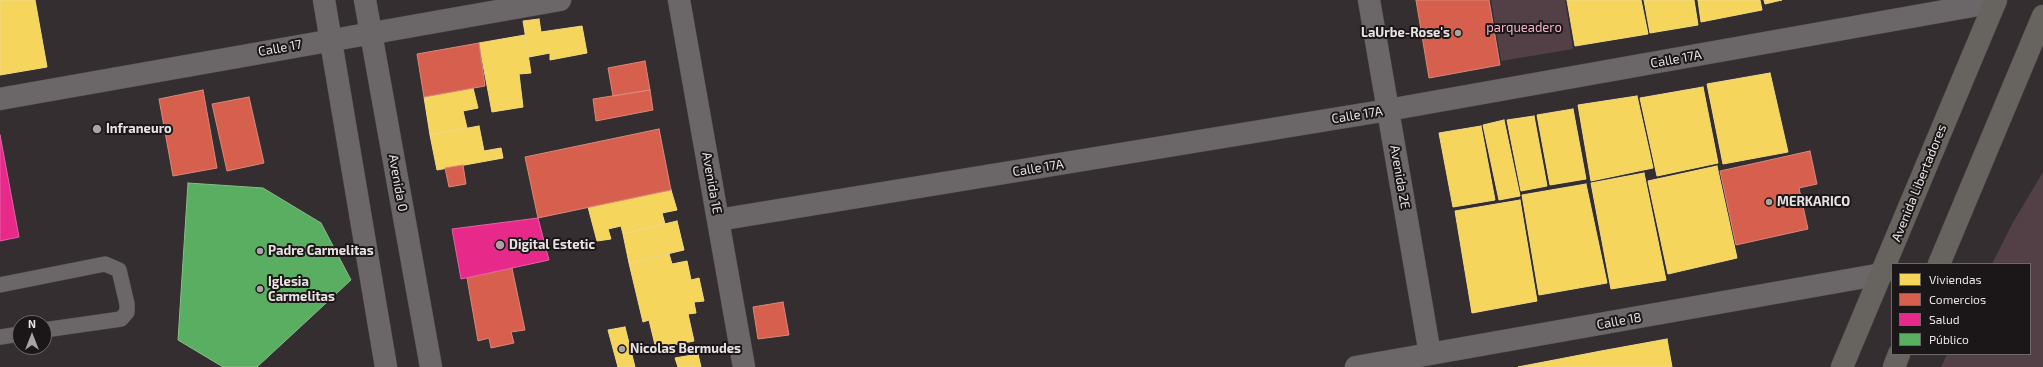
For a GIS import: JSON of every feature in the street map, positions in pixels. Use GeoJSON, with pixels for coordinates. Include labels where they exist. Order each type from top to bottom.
{"type":"FeatureCollection","features":[{"type":"Feature","properties":{"kind":"main road","name":"Avenida Libertadores"},"geometry":{"type":"LineString","coordinates":[[1842,367],[1995,1]]}},
{"type":"Feature","properties":{"kind":"main road"},"geometry":{"type":"LineString","coordinates":[[1939,263],[2043,16]]}},
{"type":"Feature","properties":{"kind":"main road"},"geometry":{"type":"LineString","coordinates":[[1894,367],[1899,355]]}},
{"type":"Feature","properties":{"kind":"street"},"geometry":{"type":"LineString","coordinates":[[324,0],[386,367]]}},
{"type":"Feature","properties":{"kind":"street","name":"Avenida 0"},"geometry":{"type":"LineString","coordinates":[[365,0],[431,367]]}},
{"type":"Feature","properties":{"kind":"street","name":"Calle 17"},"geometry":{"type":"LineString","coordinates":[[0,99],[331,39],[560,0]]}},
{"type":"Feature","properties":{"kind":"street","name":"Avenida 1E"},"geometry":{"type":"LineString","coordinates":[[679,0],[744,367]]}},
{"type":"Feature","properties":{"kind":"street","name":"Avenida 2E"},"geometry":{"type":"LineString","coordinates":[[1369,0],[1430,354]]}},
{"type":"Feature","properties":{"kind":"street","name":"Calle 17A"},"geometry":{"type":"LineString","coordinates":[[718,220],[1388,110],[1995,1]]}},
{"type":"Feature","properties":{"kind":"street","name":"Calle 18"},"geometry":{"type":"LineString","coordinates":[[1356,367],[1882,274]]}},
{"type":"Feature","properties":{"kind":"lane"},"geometry":{"type":"LineString","coordinates":[[0,285],[105,264],[119,270],[127,304],[127,312],[121,319],[52,329]]}},
{"type":"Feature","properties":{"kind":"lane"},"geometry":{"type":"LineString","coordinates":[[0,337],[12,335]]}},
{"type":"Feature","properties":{"kind":"green space","name":"parqueadero"},"geometry":{"type":"Polygon","coordinates":[[[1491,0],[1565,0],[1573,49],[1501,61],[1491,0]]]}},
{"type":"Feature","properties":{"kind":"green space"},"geometry":{"type":"Polygon","coordinates":[[[2043,172],[2043,367],[1941,367],[1947,355],[2031,355],[2031,263],[1992,263],[2012,224],[2043,172]]]}},
{"type":"Feature","properties":{"kind":"building: Viviendas"},"geometry":{"type":"Polygon","coordinates":[[[0,0],[35,0],[47,67],[0,75],[0,0]]]}},
{"type":"Feature","properties":{"kind":"building: Viviendas"},"geometry":{"type":"Polygon","coordinates":[[[1567,0],[1641,0],[1648,34],[1575,46],[1567,0]]]}},
{"type":"Feature","properties":{"kind":"building: Viviendas"},"geometry":{"type":"Polygon","coordinates":[[[1644,0],[1694,0],[1698,25],[1650,33],[1644,0]]]}},
{"type":"Feature","properties":{"kind":"building: Viviendas"},"geometry":{"type":"Polygon","coordinates":[[[1698,0],[1760,0],[1762,10],[1701,22],[1698,0]]]}},
{"type":"Feature","properties":{"kind":"building: Viviendas"},"geometry":{"type":"Polygon","coordinates":[[[1764,0],[1782,0],[1765,4],[1764,0]]]}},
{"type":"Feature","properties":{"kind":"building: Viviendas"},"geometry":{"type":"Polygon","coordinates":[[[539,19],[541,32],[582,26],[587,53],[550,60],[550,53],[529,57],[523,21],[539,19]]]}},
{"type":"Feature","properties":{"kind":"building: Viviendas"},"geometry":{"type":"Polygon","coordinates":[[[525,35],[531,73],[519,74],[523,107],[492,112],[479,43],[525,35]]]}},
{"type":"Feature","properties":{"kind":"building: Viviendas"},"geometry":{"type":"Polygon","coordinates":[[[1770,73],[1788,152],[1723,164],[1707,84],[1770,73]]]}},
{"type":"Feature","properties":{"kind":"building: Viviendas"},"geometry":{"type":"Polygon","coordinates":[[[1703,87],[1718,163],[1657,176],[1640,98],[1703,87]]]}},
{"type":"Feature","properties":{"kind":"building: Viviendas"},"geometry":{"type":"Polygon","coordinates":[[[473,88],[478,108],[463,111],[467,128],[430,135],[424,97],[473,88]]]}},
{"type":"Feature","properties":{"kind":"building: Viviendas"},"geometry":{"type":"Polygon","coordinates":[[[1637,96],[1653,168],[1591,181],[1578,105],[1637,96]]]}},
{"type":"Feature","properties":{"kind":"building: Viviendas"},"geometry":{"type":"Polygon","coordinates":[[[1573,109],[1586,179],[1550,185],[1537,115],[1573,109]]]}},
{"type":"Feature","properties":{"kind":"building: Viviendas"},"geometry":{"type":"Polygon","coordinates":[[[1534,116],[1547,186],[1521,191],[1507,120],[1534,116]]]}},
{"type":"Feature","properties":{"kind":"building: Viviendas"},"geometry":{"type":"Polygon","coordinates":[[[1504,120],[1520,196],[1499,200],[1483,125],[1504,120]]]}},
{"type":"Feature","properties":{"kind":"building: Viviendas"},"geometry":{"type":"Polygon","coordinates":[[[479,126],[484,151],[501,148],[503,158],[437,170],[430,135],[479,126]]]}},
{"type":"Feature","properties":{"kind":"building: Viviendas"},"geometry":{"type":"Polygon","coordinates":[[[1481,126],[1495,200],[1453,207],[1439,133],[1481,126]]]}},
{"type":"Feature","properties":{"kind":"building: Viviendas"},"geometry":{"type":"Polygon","coordinates":[[[1717,166],[1737,258],[1668,274],[1648,181],[1717,166]]]}},
{"type":"Feature","properties":{"kind":"building: Viviendas"},"geometry":{"type":"Polygon","coordinates":[[[1644,173],[1666,280],[1611,289],[1591,183],[1644,173]]]}},
{"type":"Feature","properties":{"kind":"building: Viviendas"},"geometry":{"type":"Polygon","coordinates":[[[1586,184],[1607,283],[1539,295],[1522,195],[1586,184]]]}},
{"type":"Feature","properties":{"kind":"building: Viviendas"},"geometry":{"type":"Polygon","coordinates":[[[671,190],[677,210],[662,213],[665,224],[623,234],[621,226],[608,229],[611,239],[597,241],[588,207],[671,190]]]}},
{"type":"Feature","properties":{"kind":"building: Viviendas"},"geometry":{"type":"Polygon","coordinates":[[[1520,200],[1537,301],[1472,313],[1455,211],[1520,200]]]}},
{"type":"Feature","properties":{"kind":"building: Viviendas"},"geometry":{"type":"Polygon","coordinates":[[[677,221],[684,250],[629,263],[623,234],[677,221]]]}},
{"type":"Feature","properties":{"kind":"building: Viviendas"},"geometry":{"type":"Polygon","coordinates":[[[669,254],[672,264],[687,261],[691,280],[699,278],[704,301],[694,302],[696,313],[688,314],[694,341],[656,349],[649,320],[643,322],[629,263],[669,254]]]}},
{"type":"Feature","properties":{"kind":"building: Viviendas","name":"Nicolas Bermudes"},"geometry":{"type":"Polygon","coordinates":[[[625,327],[635,367],[618,367],[608,330],[625,327]]]}},
{"type":"Feature","properties":{"kind":"building: Viviendas"},"geometry":{"type":"Polygon","coordinates":[[[1667,339],[1672,367],[1518,367],[1601,351],[1667,339]]]}},
{"type":"Feature","properties":{"kind":"building: Viviendas"},"geometry":{"type":"Polygon","coordinates":[[[698,354],[701,367],[678,367],[675,358],[698,354]]]}},
{"type":"Feature","properties":{"kind":"building: Comercios","name":"LaUrbe-Rose's"},"geometry":{"type":"Polygon","coordinates":[[[1416,0],[1489,0],[1500,65],[1429,78],[1416,0]]]}},
{"type":"Feature","properties":{"kind":"building: Comercios"},"geometry":{"type":"Polygon","coordinates":[[[479,43],[485,86],[424,97],[417,54],[479,43]]]}},
{"type":"Feature","properties":{"kind":"building: Comercios"},"geometry":{"type":"Polygon","coordinates":[[[645,61],[650,90],[613,96],[608,68],[645,61]]]}},
{"type":"Feature","properties":{"kind":"building: Comercios"},"geometry":{"type":"Polygon","coordinates":[[[203,90],[217,168],[173,176],[159,99],[203,90]]]}},
{"type":"Feature","properties":{"kind":"building: Comercios"},"geometry":{"type":"Polygon","coordinates":[[[650,90],[653,110],[596,121],[593,99],[650,90]]]}},
{"type":"Feature","properties":{"kind":"building: Comercios"},"geometry":{"type":"Polygon","coordinates":[[[249,97],[264,163],[227,171],[212,104],[249,97]]]}},
{"type":"Feature","properties":{"kind":"building: Comercios"},"geometry":{"type":"Polygon","coordinates":[[[659,129],[671,190],[538,218],[525,157],[659,129]]]}},
{"type":"Feature","properties":{"kind":"building: Comercios"},"geometry":{"type":"Polygon","coordinates":[[[1810,151],[1817,184],[1799,188],[1808,229],[1736,245],[1720,171],[1810,151]]]}},
{"type":"Feature","properties":{"kind":"building: Comercios"},"geometry":{"type":"Polygon","coordinates":[[[463,165],[466,184],[449,187],[445,168],[463,165]]]}},
{"type":"Feature","properties":{"kind":"building: Comercios"},"geometry":{"type":"Polygon","coordinates":[[[512,268],[525,330],[511,332],[514,343],[491,348],[489,338],[478,341],[467,278],[512,268]]]}},
{"type":"Feature","properties":{"kind":"building: Comercios"},"geometry":{"type":"Polygon","coordinates":[[[783,302],[789,335],[758,339],[753,307],[783,302]]]}},
{"type":"Feature","properties":{"kind":"building: Salud"},"geometry":{"type":"Polygon","coordinates":[[[0,135],[19,237],[0,241],[0,135]]]}},
{"type":"Feature","properties":{"kind":"building: Salud","name":"Digital Estetic"},"geometry":{"type":"Polygon","coordinates":[[[538,218],[549,260],[461,279],[452,229],[538,218]]]}},
{"type":"Feature","properties":{"kind":"building: Público","name":"Padre Carmelitas"},"geometry":{"type":"Polygon","coordinates":[[[188,183],[263,188],[321,223],[351,280],[257,367],[223,367],[178,340],[188,183]]]}},
{"type":"Feature","properties":{"kind":"place","name":"LaUrbe-Rose's"},"geometry":{"type":"Point","coordinates":[1458,33]}},
{"type":"Feature","properties":{"kind":"place","name":"Infraneuro"},"geometry":{"type":"Point","coordinates":[97,129]}},
{"type":"Feature","properties":{"kind":"place","name":"MERKARICO"},"geometry":{"type":"Point","coordinates":[1769,202]}},
{"type":"Feature","properties":{"kind":"place","name":"Digital Estetic"},"geometry":{"type":"Point","coordinates":[500,245]}},
{"type":"Feature","properties":{"kind":"place","name":"Padre Carmelitas"},"geometry":{"type":"Point","coordinates":[260,251]}},
{"type":"Feature","properties":{"kind":"place","name":"Iglesia Carmelitas"},"geometry":{"type":"Point","coordinates":[260,289]}},
{"type":"Feature","properties":{"kind":"place","name":"Nicolas Bermudes"},"geometry":{"type":"Point","coordinates":[622,349]}}]}
